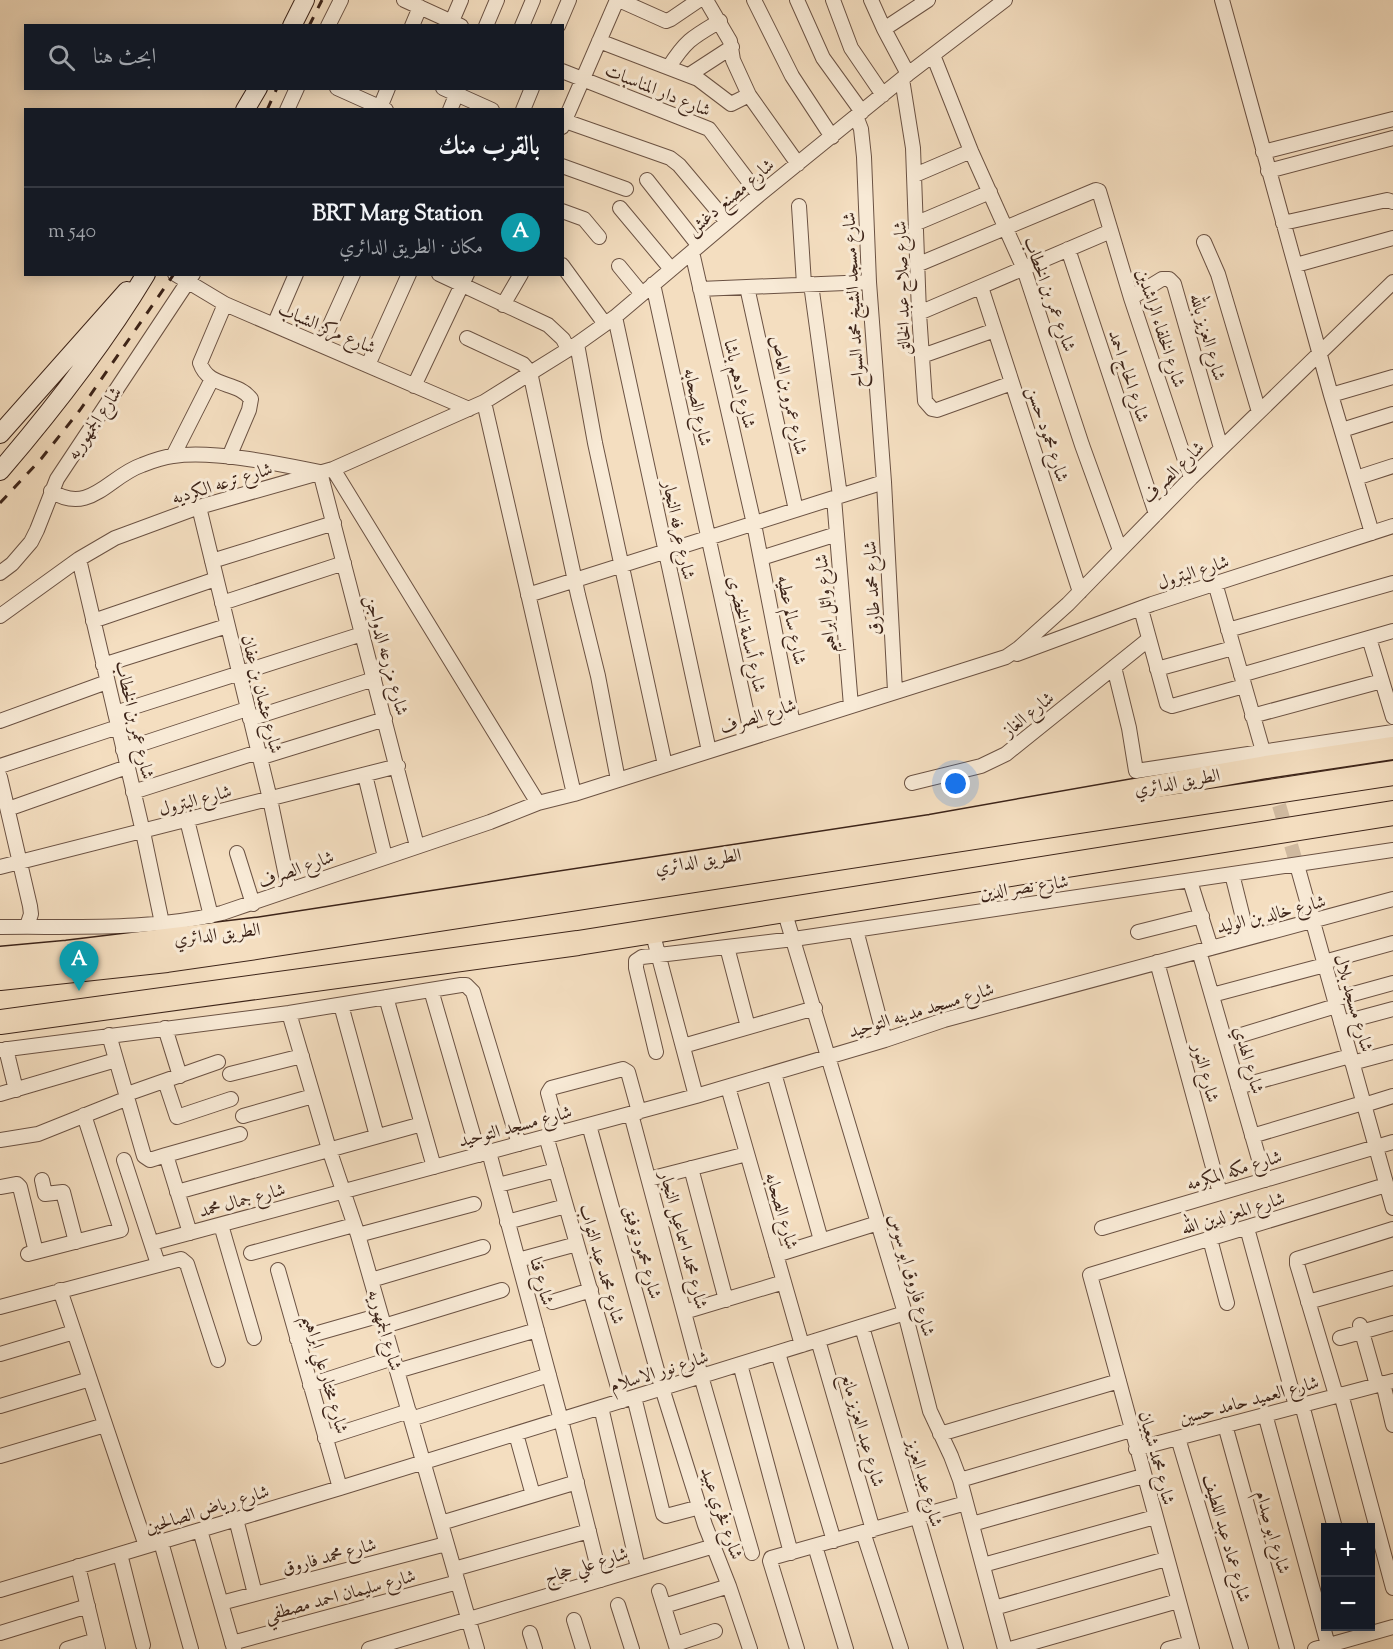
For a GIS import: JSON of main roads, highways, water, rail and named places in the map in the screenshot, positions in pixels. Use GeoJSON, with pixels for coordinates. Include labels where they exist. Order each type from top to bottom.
{"type":"FeatureCollection","features":[{"type":"Feature","properties":{"kind":"highway","name":"الطريق الدائري"},"geometry":{"type":"LineString","coordinates":[[0,958],[257,929],[931,826],[1266,767],[1393,748]]}},
{"type":"Feature","properties":{"kind":"highway","name":"الطريق الدائري"},"geometry":{"type":"LineString","coordinates":[[0,978],[167,960],[263,946],[1393,773]]}},
{"type":"Feature","properties":{"kind":"highway"},"geometry":{"type":"LineString","coordinates":[[0,1022],[652,931],[1393,813]]}},
{"type":"Feature","properties":{"kind":"highway"},"geometry":{"type":"LineString","coordinates":[[0,941],[67,952]]}},
{"type":"Feature","properties":{"kind":"highway"},"geometry":{"type":"LineString","coordinates":[[2,1043],[37,1017]]}},
{"type":"Feature","properties":{"kind":"main road"},"geometry":{"type":"LineString","coordinates":[[293,24],[305,0]]}},
{"type":"Feature","properties":{"kind":"main road"},"geometry":{"type":"LineString","coordinates":[[246,108],[257,90]]}},
{"type":"Feature","properties":{"kind":"main road"},"geometry":{"type":"LineString","coordinates":[[0,434],[142,276]]}},
{"type":"Feature","properties":{"kind":"main road"},"geometry":{"type":"LineString","coordinates":[[0,471],[107,335],[143,276]]}},
{"type":"Feature","properties":{"kind":"tunnel"},"geometry":{"type":"LineString","coordinates":[[1273,785],[1297,865]]}},
{"type":"Feature","properties":{"kind":"railway"},"geometry":{"type":"LineString","coordinates":[[310,24],[322,0]]}},
{"type":"Feature","properties":{"kind":"railway"},"geometry":{"type":"LineString","coordinates":[[268,108],[276,90]]}},
{"type":"Feature","properties":{"kind":"railway"},"geometry":{"type":"LineString","coordinates":[[0,503],[41,459],[80,410],[173,276]]}},
{"type":"Feature","properties":{"kind":"place","name":"BRT Marg Station"},"geometry":{"type":"Point","coordinates":[79,991]}}]}
